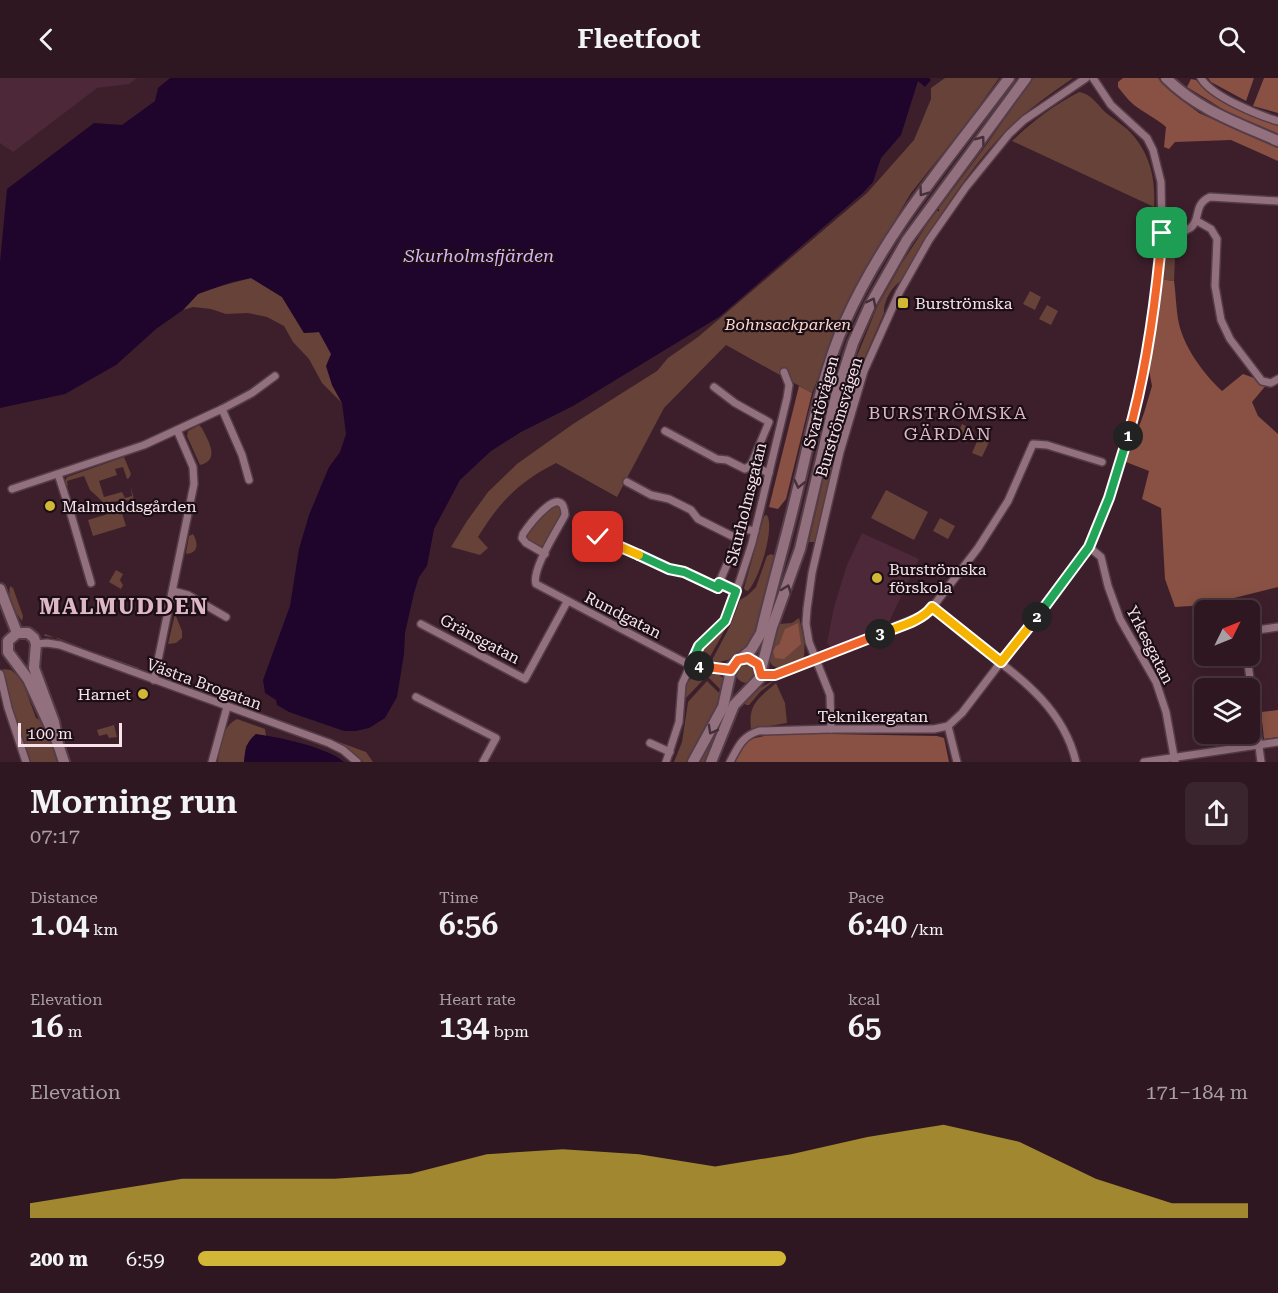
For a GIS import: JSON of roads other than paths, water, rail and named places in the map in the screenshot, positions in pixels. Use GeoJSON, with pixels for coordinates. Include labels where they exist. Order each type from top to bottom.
{"type":"FeatureCollection","features":[{"type":"Feature","properties":{"kind":"main road","name":"Svartövägen"},"geometry":{"type":"LineString","coordinates":[[741,659],[755,646],[761,633],[821,394],[844,323],[876,261],[892,236],[937,172],[1009,78]]}},
{"type":"Feature","properties":{"kind":"main road","name":"Svartövägen"},"geometry":{"type":"LineString","coordinates":[[761,673],[772,627],[800,549],[836,396],[853,343],[870,305],[908,240],[1026,78]]}},
{"type":"Feature","properties":{"kind":"main road"},"geometry":{"type":"LineString","coordinates":[[1166,78],[1180,92],[1202,107],[1278,141]]}},
{"type":"Feature","properties":{"kind":"main road"},"geometry":{"type":"LineString","coordinates":[[0,589],[17,633]]}},
{"type":"Feature","properties":{"kind":"main road"},"geometry":{"type":"LineString","coordinates":[[58,744],[54,722],[34,668],[36,649],[34,638],[28,633],[17,633],[8,641],[7,653],[28,679],[64,762]]}},
{"type":"Feature","properties":{"kind":"main road"},"geometry":{"type":"LineString","coordinates":[[7,653],[26,661],[36,649]]}},
{"type":"Feature","properties":{"kind":"main road"},"geometry":{"type":"LineString","coordinates":[[693,762],[723,707],[734,663],[741,659],[753,660],[761,673],[758,681],[734,705],[711,762]]}},
{"type":"Feature","properties":{"kind":"main road"},"geometry":{"type":"LineString","coordinates":[[731,672],[733,681],[739,687],[753,686]]}},
{"type":"Feature","properties":{"kind":"street","name":"Burströmsvägen"},"geometry":{"type":"LineString","coordinates":[[831,729],[830,694],[809,642],[806,624],[812,573],[840,452],[864,371],[898,293],[929,240],[966,187],[1010,134],[1033,113],[1086,78]]}},
{"type":"Feature","properties":{"kind":"street","name":"Teknikergatan"},"geometry":{"type":"LineString","coordinates":[[730,762],[742,740],[753,733],[769,730],[934,729],[948,726],[962,713],[1089,547],[1109,498],[1140,390],[1150,336],[1162,233],[1161,182],[1153,150],[1141,132],[1111,105],[1093,78]]}},
{"type":"Feature","properties":{"kind":"street"},"geometry":{"type":"LineString","coordinates":[[1201,78],[1206,86],[1221,95],[1266,118],[1278,121]]}},
{"type":"Feature","properties":{"kind":"street"},"geometry":{"type":"LineString","coordinates":[[1162,233],[1184,232],[1197,221],[1200,205],[1210,197],[1278,201]]}},
{"type":"Feature","properties":{"kind":"street"},"geometry":{"type":"LineString","coordinates":[[1197,221],[1211,229],[1217,239],[1216,296],[1230,339],[1262,381],[1271,383],[1278,379]]}},
{"type":"Feature","properties":{"kind":"street","name":"Skurholmsgatan"},"geometry":{"type":"LineString","coordinates":[[666,762],[679,722],[681,684],[699,646],[725,621],[755,531],[789,385],[784,372]]}},
{"type":"Feature","properties":{"kind":"street"},"geometry":{"type":"LineString","coordinates":[[12,489],[144,445],[222,409],[252,393],[275,376]]}},
{"type":"Feature","properties":{"kind":"street"},"geometry":{"type":"LineString","coordinates":[[665,431],[717,459],[727,460],[745,469],[751,465],[768,421],[735,403],[714,387]]}},
{"type":"Feature","properties":{"kind":"street"},"geometry":{"type":"LineString","coordinates":[[222,409],[242,455],[249,480]]}},
{"type":"Feature","properties":{"kind":"street"},"geometry":{"type":"LineString","coordinates":[[154,680],[195,474],[177,430]]}},
{"type":"Feature","properties":{"kind":"street"},"geometry":{"type":"LineString","coordinates":[[766,430],[778,435]]}},
{"type":"Feature","properties":{"kind":"street"},"geometry":{"type":"LineString","coordinates":[[761,673],[775,675],[928,613],[978,548],[1008,501],[1033,444],[1047,445],[1102,462]]}},
{"type":"Feature","properties":{"kind":"street"},"geometry":{"type":"LineString","coordinates":[[751,465],[769,473]]}},
{"type":"Feature","properties":{"kind":"street"},"geometry":{"type":"LineString","coordinates":[[58,474],[91,583]]}},
{"type":"Feature","properties":{"kind":"street"},"geometry":{"type":"LineString","coordinates":[[627,482],[651,495],[669,499],[691,510],[698,519],[738,539]]}},
{"type":"Feature","properties":{"kind":"street","name":"Rundgatan"},"geometry":{"type":"LineString","coordinates":[[545,554],[526,543],[522,538],[547,506],[555,502],[564,508],[565,515],[545,554],[536,571],[534,578],[536,584],[691,664],[731,672]]}},
{"type":"Feature","properties":{"kind":"street"},"geometry":{"type":"LineString","coordinates":[[598,537],[718,588],[744,529],[755,531]]}},
{"type":"Feature","properties":{"kind":"street","name":"Yrkesgatan"},"geometry":{"type":"LineString","coordinates":[[1089,547],[1101,557],[1108,586],[1120,619],[1155,682],[1166,712],[1176,760]]}},
{"type":"Feature","properties":{"kind":"street"},"geometry":{"type":"LineString","coordinates":[[719,583],[736,591]]}},
{"type":"Feature","properties":{"kind":"street"},"geometry":{"type":"LineString","coordinates":[[173,591],[188,595],[226,617]]}},
{"type":"Feature","properties":{"kind":"street","name":"Gränsgatan"},"geometry":{"type":"LineString","coordinates":[[421,624],[525,679],[567,602]]}},
{"type":"Feature","properties":{"kind":"street"},"geometry":{"type":"LineString","coordinates":[[932,607],[1028,683],[1049,706],[1069,740],[1076,762]]}},
{"type":"Feature","properties":{"kind":"street"},"geometry":{"type":"LineString","coordinates":[[1260,630],[1278,627]]}},
{"type":"Feature","properties":{"kind":"street","name":"Västra Brogatan"},"geometry":{"type":"LineString","coordinates":[[36,649],[47,643],[60,645],[329,743],[343,750],[357,762]]}},
{"type":"Feature","properties":{"kind":"street"},"geometry":{"type":"LineString","coordinates":[[1248,666],[1261,762]]}},
{"type":"Feature","properties":{"kind":"street"},"geometry":{"type":"LineString","coordinates":[[0,674],[8,708],[26,762]]}},
{"type":"Feature","properties":{"kind":"street"},"geometry":{"type":"LineString","coordinates":[[416,697],[496,738],[483,762]]}},
{"type":"Feature","properties":{"kind":"street"},"geometry":{"type":"LineString","coordinates":[[212,762],[227,707]]}},
{"type":"Feature","properties":{"kind":"street"},"geometry":{"type":"LineString","coordinates":[[948,726],[957,762]]}},
{"type":"Feature","properties":{"kind":"street"},"geometry":{"type":"LineString","coordinates":[[1144,762],[1176,760],[1278,742]]}},
{"type":"Feature","properties":{"kind":"street"},"geometry":{"type":"LineString","coordinates":[[650,743],[670,752]]}},
{"type":"Feature","properties":{"kind":"water","name":"Skurholmsfjärden"},"geometry":{"type":"Polygon","coordinates":[[[170,78],[929,78],[931,80],[925,87],[918,81],[901,135],[881,158],[873,182],[719,317],[573,406],[521,432],[491,451],[460,480],[434,529],[427,566],[419,577],[414,593],[405,633],[397,697],[385,718],[369,728],[344,731],[289,712],[277,705],[276,700],[265,693],[263,680],[290,606],[299,549],[309,515],[329,467],[340,452],[346,434],[342,403],[332,385],[326,366],[331,354],[319,332],[304,333],[282,297],[251,278],[198,294],[183,310],[156,329],[116,365],[65,394],[0,408],[0,262],[7,189],[94,123],[122,125],[155,101],[158,88],[170,78]]]}},
{"type":"Feature","properties":{"kind":"water"},"geometry":{"type":"Polygon","coordinates":[[[256,734],[314,747],[344,762],[244,762],[247,746],[256,734]]]}},
{"type":"Feature","properties":{"kind":"place","name":"Burströmska"},"geometry":{"type":"Point","coordinates":[903,303]}},
{"type":"Feature","properties":{"kind":"place","name":"Malmuddsgården"},"geometry":{"type":"Point","coordinates":[50,506]}},
{"type":"Feature","properties":{"kind":"place","name":"Burströmska förskola"},"geometry":{"type":"Point","coordinates":[877,578]}},
{"type":"Feature","properties":{"kind":"place","name":"Harnet"},"geometry":{"type":"Point","coordinates":[143,694]}},
{"type":"Feature","properties":{"kind":"district","name":"BURSTRÖMSKA GÄRDAN"},"geometry":{"type":"Point","coordinates":[948,422]}},
{"type":"Feature","properties":{"kind":"district","name":"MALMUDDEN"},"geometry":{"type":"Point","coordinates":[124,606]}},
{"type":"Feature","properties":{"kind":"park label","name":"Bohnsackparken"},"geometry":{"type":"Point","coordinates":[788,324]}}]}
